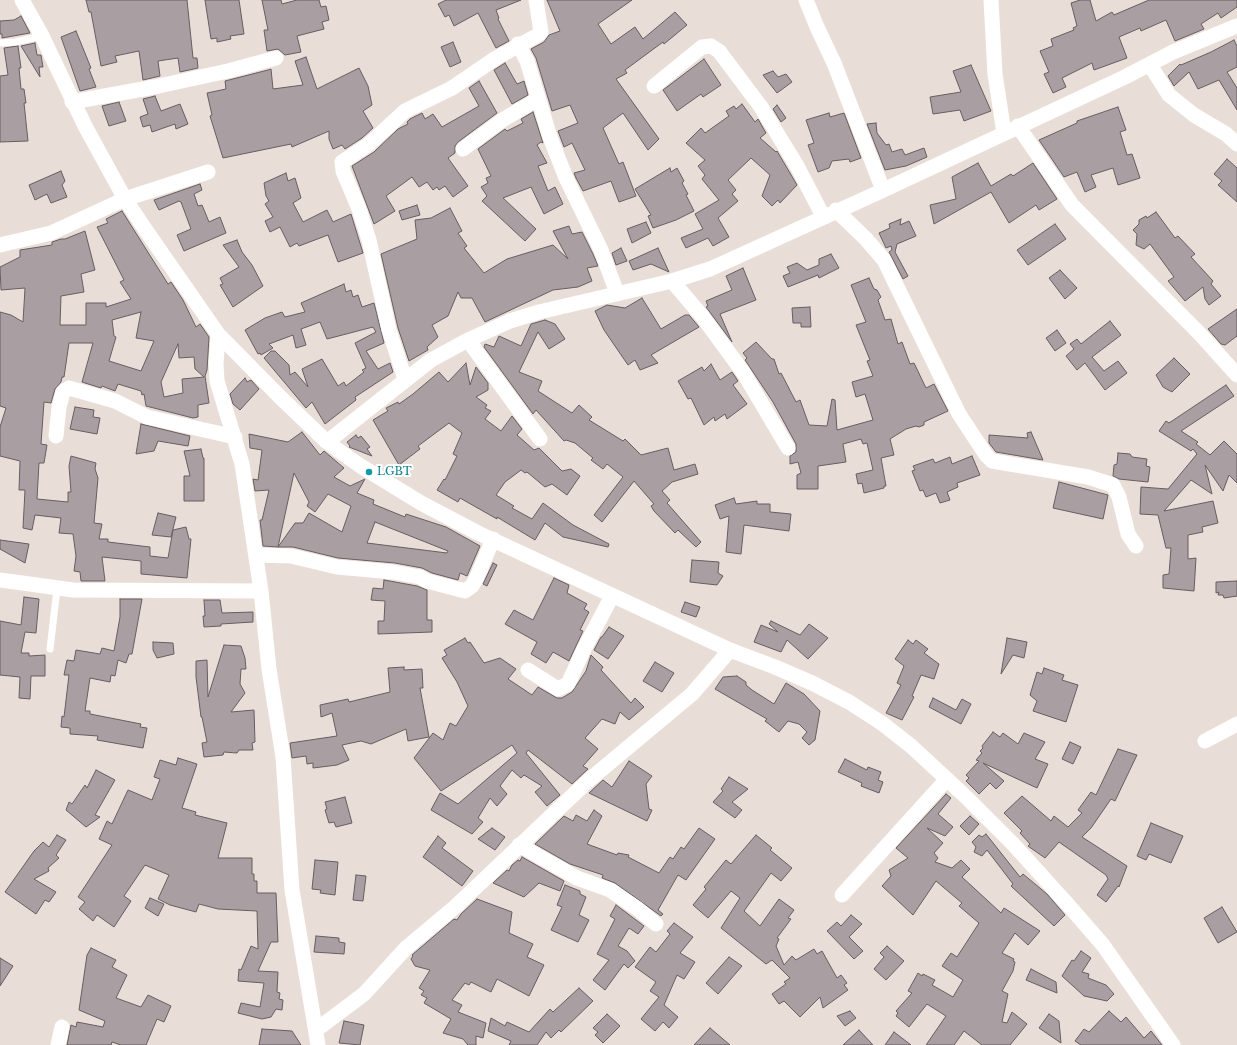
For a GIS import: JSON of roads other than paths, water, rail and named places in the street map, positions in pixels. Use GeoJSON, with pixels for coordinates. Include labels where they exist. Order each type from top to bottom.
{"type":"FeatureCollection","features":[{"type":"Feature","properties":{"kind":"street"},"geometry":{"type":"LineString","coordinates":[[22,0],[42,36],[72,102],[125,199],[218,334],[327,442],[359,465],[421,503],[612,596],[730,650],[775,667],[849,702],[883,724],[911,746],[947,779],[1014,846],[1103,945],[1173,1045]]}},
{"type":"Feature","properties":{"kind":"street"},"geometry":{"type":"LineString","coordinates":[[405,379],[389,330],[369,240],[359,209],[343,171],[342,162],[368,145],[405,111],[452,88],[518,44],[541,32],[536,0]]}},
{"type":"Feature","properties":{"kind":"street"},"geometry":{"type":"LineString","coordinates":[[806,0],[834,63],[883,190]]}},
{"type":"Feature","properties":{"kind":"street"},"geometry":{"type":"LineString","coordinates":[[991,0],[994,74],[1011,129],[1072,205],[1200,334],[1237,375]]}},
{"type":"Feature","properties":{"kind":"street"},"geometry":{"type":"LineString","coordinates":[[327,442],[431,360],[468,340],[510,321],[539,312],[672,281],[710,268],[883,190],[1150,65],[1173,52],[1237,26]]}},
{"type":"Feature","properties":{"kind":"street"},"geometry":{"type":"LineString","coordinates":[[518,44],[527,61],[550,137],[566,178],[600,250],[617,294]]}},
{"type":"Feature","properties":{"kind":"street"},"geometry":{"type":"LineString","coordinates":[[654,86],[702,47],[710,46],[719,51],[761,107],[797,166],[823,216]]}},
{"type":"Feature","properties":{"kind":"street"},"geometry":{"type":"LineString","coordinates":[[72,102],[228,71],[276,58]]}},
{"type":"Feature","properties":{"kind":"street"},"geometry":{"type":"LineString","coordinates":[[1150,65],[1169,95],[1194,115],[1226,134],[1237,144]]}},
{"type":"Feature","properties":{"kind":"street"},"geometry":{"type":"LineString","coordinates":[[463,149],[504,119],[538,99]]}},
{"type":"Feature","properties":{"kind":"street"},"geometry":{"type":"LineString","coordinates":[[0,246],[51,234],[125,199],[208,172]]}},
{"type":"Feature","properties":{"kind":"street"},"geometry":{"type":"LineString","coordinates":[[836,210],[866,238],[884,260],[959,414],[986,455],[992,461],[1088,477],[1113,485],[1119,497],[1128,534],[1136,546]]}},
{"type":"Feature","properties":{"kind":"street"},"geometry":{"type":"LineString","coordinates":[[672,281],[702,316],[743,372],[788,448]]}},
{"type":"Feature","properties":{"kind":"street"},"geometry":{"type":"LineString","coordinates":[[218,334],[216,364],[217,381],[242,464],[256,555],[269,669],[283,757],[292,890],[318,1045]]}},
{"type":"Feature","properties":{"kind":"street"},"geometry":{"type":"LineString","coordinates":[[468,340],[540,439]]}},
{"type":"Feature","properties":{"kind":"street"},"geometry":{"type":"LineString","coordinates":[[56,436],[59,407],[63,392],[69,388],[115,402],[147,417],[235,437]]}},
{"type":"Feature","properties":{"kind":"street"},"geometry":{"type":"LineString","coordinates":[[256,555],[291,556],[337,566],[393,572],[420,577],[427,581],[465,592],[472,586],[477,577],[493,539]]}},
{"type":"Feature","properties":{"kind":"street"},"geometry":{"type":"LineString","coordinates":[[0,580],[57,589],[98,591],[261,592]]}},
{"type":"Feature","properties":{"kind":"street"},"geometry":{"type":"LineString","coordinates":[[528,670],[558,689],[568,684],[583,651],[612,596]]}},
{"type":"Feature","properties":{"kind":"street"},"geometry":{"type":"LineString","coordinates":[[316,1030],[364,994],[406,948],[455,907],[519,845],[601,770],[692,694],[730,650]]}},
{"type":"Feature","properties":{"kind":"street"},"geometry":{"type":"LineString","coordinates":[[1205,741],[1237,724]]}},
{"type":"Feature","properties":{"kind":"street"},"geometry":{"type":"LineString","coordinates":[[842,895],[947,779]]}},
{"type":"Feature","properties":{"kind":"street"},"geometry":{"type":"LineString","coordinates":[[519,845],[577,878],[610,890],[638,909],[656,924]]}},
{"type":"Feature","properties":{"kind":"street"},"geometry":{"type":"LineString","coordinates":[[58,1045],[62,1027]]}},
{"type":"Feature","properties":{"kind":"lane"},"geometry":{"type":"LineString","coordinates":[[0,43],[15,42],[42,36]]}},
{"type":"Feature","properties":{"kind":"lane"},"geometry":{"type":"LineString","coordinates":[[50,649],[57,589]]}},
{"type":"Feature","properties":{"kind":"place","name":"LGBT"},"geometry":{"type":"Point","coordinates":[369,472]}}]}
